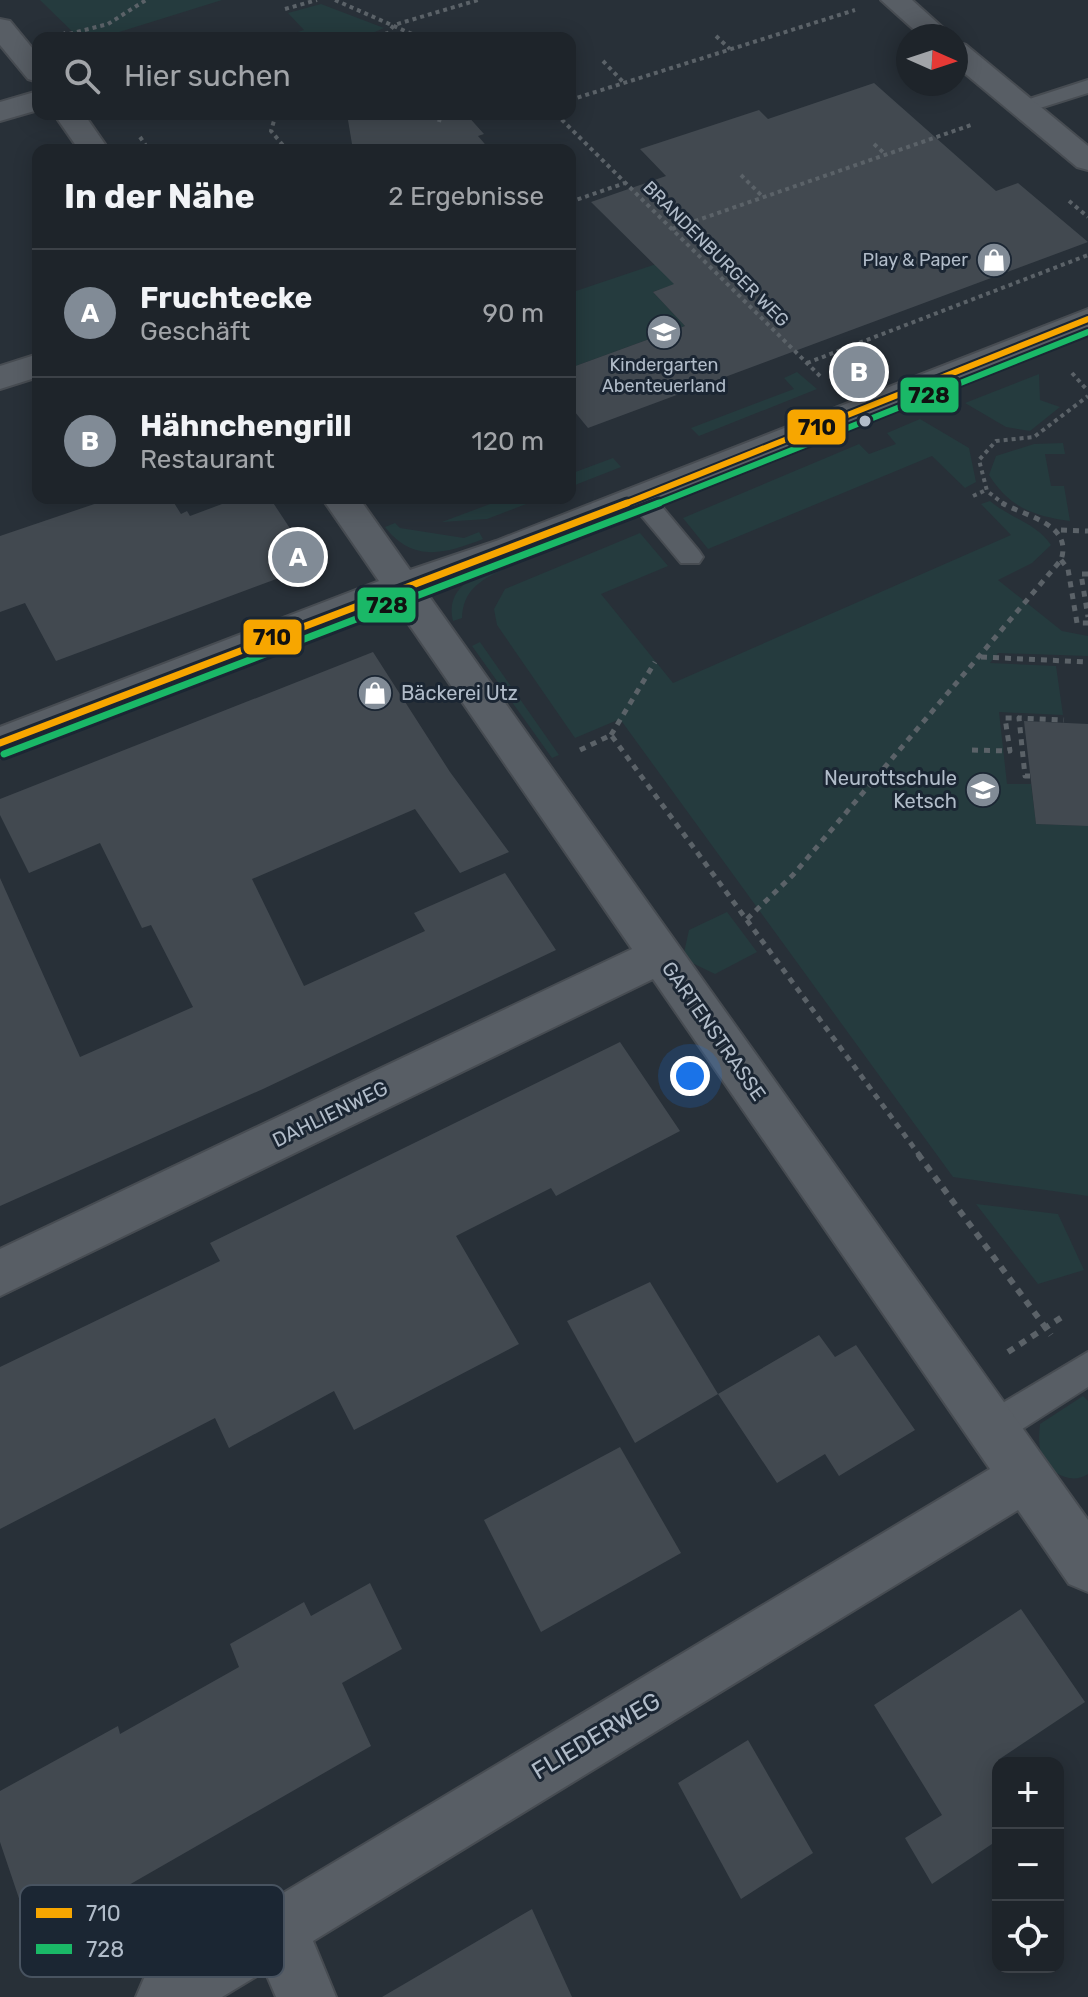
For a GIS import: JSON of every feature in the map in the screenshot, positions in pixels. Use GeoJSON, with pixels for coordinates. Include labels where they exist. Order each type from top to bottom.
{"type":"FeatureCollection","features":[{"type":"Feature","properties":{"kind":"street"},"geometry":{"type":"LineString","coordinates":[[895,0],[924,24]]}},
{"type":"Feature","properties":{"kind":"street"},"geometry":{"type":"LineString","coordinates":[[0,27],[32,66]]}},
{"type":"Feature","properties":{"kind":"street"},"geometry":{"type":"LineString","coordinates":[[968,61],[1088,161]]}},
{"type":"Feature","properties":{"kind":"street"},"geometry":{"type":"LineString","coordinates":[[0,112],[32,102]]}},
{"type":"Feature","properties":{"kind":"street"},"geometry":{"type":"LineString","coordinates":[[73,120],[90,144]]}},
{"type":"Feature","properties":{"kind":"street"},"geometry":{"type":"LineString","coordinates":[[0,743],[404,586],[509,550],[1088,319]]}},
{"type":"Feature","properties":{"kind":"street"},"geometry":{"type":"LineString","coordinates":[[0,378],[32,367]]}},
{"type":"Feature","properties":{"kind":"street","name":"GARTENSTRASSE"},"geometry":{"type":"LineString","coordinates":[[344,504],[1088,1565]]}},
{"type":"Feature","properties":{"kind":"street","name":"DAHLIENWEG"},"geometry":{"type":"LineString","coordinates":[[0,1273],[661,955]]}},
{"type":"Feature","properties":{"kind":"street","name":"FLIEDERWEG"},"geometry":{"type":"LineString","coordinates":[[284,1925],[1026,1476]]}},
{"type":"Feature","properties":{"kind":"street"},"geometry":{"type":"LineString","coordinates":[[284,1944],[306,1997]]}},
{"type":"Feature","properties":{"kind":"street","name":"FLIEDERWEG"},"geometry":{"type":"LineString","coordinates":[[166,1997],[199,1977]]}},
{"type":"Feature","properties":{"kind":"lane"},"geometry":{"type":"LineString","coordinates":[[1024,107],[1088,86]]}},
{"type":"Feature","properties":{"kind":"lane"},"geometry":{"type":"LineString","coordinates":[[639,496],[690,557]]}},
{"type":"Feature","properties":{"kind":"lane"},"geometry":{"type":"LineString","coordinates":[[993,1428],[1084,1371]]}},
{"type":"Feature","properties":{"kind":"path"},"geometry":{"type":"LineString","coordinates":[[77,32],[108,24],[146,0]]}},
{"type":"Feature","properties":{"kind":"path"},"geometry":{"type":"LineString","coordinates":[[285,9],[317,0]]}},
{"type":"Feature","properties":{"kind":"path"},"geometry":{"type":"LineString","coordinates":[[335,0],[409,32]]}},
{"type":"Feature","properties":{"kind":"path"},"geometry":{"type":"LineString","coordinates":[[388,32],[394,25],[478,0]]}},
{"type":"Feature","properties":{"kind":"path"},"geometry":{"type":"LineString","coordinates":[[576,98],[857,9]]}},
{"type":"Feature","properties":{"kind":"path"},"geometry":{"type":"LineString","coordinates":[[56,23],[63,32]]}},
{"type":"Feature","properties":{"kind":"path"},"geometry":{"type":"LineString","coordinates":[[716,36],[731,49]]}},
{"type":"Feature","properties":{"kind":"path"},"geometry":{"type":"LineString","coordinates":[[603,61],[624,83]]}},
{"type":"Feature","properties":{"kind":"path"},"geometry":{"type":"LineString","coordinates":[[672,229],[1024,107]]}},
{"type":"Feature","properties":{"kind":"path"},"geometry":{"type":"LineString","coordinates":[[274,120],[271,131],[282,144]]}},
{"type":"Feature","properties":{"kind":"path","name":"BRANDENBURGER WEG"},"geometry":{"type":"LineString","coordinates":[[562,120],[858,412]]}},
{"type":"Feature","properties":{"kind":"path"},"geometry":{"type":"LineString","coordinates":[[874,144],[885,155]]}},
{"type":"Feature","properties":{"kind":"path"},"geometry":{"type":"LineString","coordinates":[[741,175],[763,197]]}},
{"type":"Feature","properties":{"kind":"path"},"geometry":{"type":"LineString","coordinates":[[576,200],[625,183]]}},
{"type":"Feature","properties":{"kind":"path"},"geometry":{"type":"LineString","coordinates":[[807,363],[1088,255]]}},
{"type":"Feature","properties":{"kind":"path"},"geometry":{"type":"LineString","coordinates":[[1088,396],[1034,437],[996,441],[979,460],[986,490],[1011,511],[1060,530],[1088,531]]}},
{"type":"Feature","properties":{"kind":"path"},"geometry":{"type":"LineString","coordinates":[[973,496],[986,490]]}},
{"type":"Feature","properties":{"kind":"path"},"geometry":{"type":"LineString","coordinates":[[747,919],[793,875],[1061,560],[1066,551],[1066,539],[1060,530]]}},
{"type":"Feature","properties":{"kind":"path"},"geometry":{"type":"LineString","coordinates":[[1061,560],[1068,569],[1077,623],[1088,623]]}},
{"type":"Feature","properties":{"kind":"path"},"geometry":{"type":"LineString","coordinates":[[1088,574],[1081,574],[1088,617]]}},
{"type":"Feature","properties":{"kind":"path"},"geometry":{"type":"LineString","coordinates":[[980,657],[1088,662]]}},
{"type":"Feature","properties":{"kind":"path"},"geometry":{"type":"LineString","coordinates":[[569,755],[611,735],[655,662]]}},
{"type":"Feature","properties":{"kind":"path"},"geometry":{"type":"LineString","coordinates":[[972,750],[1010,751],[1005,718],[1064,720]]}},
{"type":"Feature","properties":{"kind":"path"},"geometry":{"type":"LineString","coordinates":[[1019,718],[1025,776],[1030,776]]}},
{"type":"Feature","properties":{"kind":"path"},"geometry":{"type":"LineString","coordinates":[[611,735],[1046,1328],[1084,1371]]}},
{"type":"Feature","properties":{"kind":"path"},"geometry":{"type":"LineString","coordinates":[[1046,1328],[1062,1317]]}},
{"type":"Feature","properties":{"kind":"green space"},"geometry":{"type":"Polygon","coordinates":[[[40,0],[222,0],[119,32],[73,32],[40,0]]]}},
{"type":"Feature","properties":{"kind":"green space"},"geometry":{"type":"Polygon","coordinates":[[[321,4],[384,28],[375,32],[298,32],[304,30],[288,13],[321,4]]]}},
{"type":"Feature","properties":{"kind":"green space"},"geometry":{"type":"Polygon","coordinates":[[[674,258],[689,279],[653,292],[685,326],[576,366],[576,291],[674,258]]]}},
{"type":"Feature","properties":{"kind":"green space"},"geometry":{"type":"Polygon","coordinates":[[[797,372],[817,389],[699,436],[691,428],[794,389],[784,378],[797,372]]]}},
{"type":"Feature","properties":{"kind":"green space"},"geometry":{"type":"Polygon","coordinates":[[[1039,374],[1040,400],[1060,407],[1030,431],[1006,427],[965,403],[1039,374]]]}},
{"type":"Feature","properties":{"kind":"green space"},"geometry":{"type":"Polygon","coordinates":[[[920,419],[969,448],[976,482],[965,488],[932,456],[708,549],[683,518],[859,444],[869,454],[896,444],[887,433],[920,419]]]}},
{"type":"Feature","properties":{"kind":"green space"},"geometry":{"type":"Polygon","coordinates":[[[1063,443],[1065,454],[1045,454],[1051,486],[1064,486],[1070,521],[1023,508],[1005,495],[989,475],[996,456],[1034,444],[1063,443]]]}},
{"type":"Feature","properties":{"kind":"green space"},"geometry":{"type":"Polygon","coordinates":[[[613,458],[621,467],[576,485],[576,472],[613,458]]]}},
{"type":"Feature","properties":{"kind":"green space"},"geometry":{"type":"Polygon","coordinates":[[[990,501],[1038,531],[1051,545],[1032,563],[998,580],[1062,631],[1088,636],[1088,656],[998,653],[990,663],[1056,666],[1063,715],[999,712],[1007,784],[1031,784],[1036,824],[1088,826],[1088,1196],[953,1177],[620,719],[575,738],[497,625],[494,609],[505,589],[640,533],[668,566],[601,594],[673,683],[1011,535],[981,504],[990,501]]]}},
{"type":"Feature","properties":{"kind":"green space"},"geometry":{"type":"Polygon","coordinates":[[[490,504],[526,504],[487,519],[442,522],[490,504]]]}},
{"type":"Feature","properties":{"kind":"green space"},"geometry":{"type":"Polygon","coordinates":[[[395,523],[400,528],[464,538],[479,532],[483,539],[456,549],[418,551],[396,538],[385,527],[395,523]]]}},
{"type":"Feature","properties":{"kind":"green space"},"geometry":{"type":"Polygon","coordinates":[[[500,565],[502,570],[474,588],[465,601],[462,618],[453,621],[453,600],[458,592],[472,579],[500,565]]]}},
{"type":"Feature","properties":{"kind":"green space"},"geometry":{"type":"Polygon","coordinates":[[[480,642],[559,755],[552,758],[472,646],[480,642]]]}},
{"type":"Feature","properties":{"kind":"green space"},"geometry":{"type":"Polygon","coordinates":[[[727,912],[757,952],[715,974],[688,961],[684,953],[689,930],[727,912]]]}},
{"type":"Feature","properties":{"kind":"green space"},"geometry":{"type":"Polygon","coordinates":[[[976,1204],[1058,1214],[1084,1270],[1038,1284],[976,1204]]]}},
{"type":"Feature","properties":{"kind":"green space"},"geometry":{"type":"Polygon","coordinates":[[[1083,1396],[1088,1401],[1088,1474],[1069,1478],[1057,1473],[1043,1458],[1040,1424],[1083,1396]]]}},
{"type":"Feature","properties":{"kind":"building"},"geometry":{"type":"Polygon","coordinates":[[[874,83],[996,191],[1018,183],[1088,242],[588,428],[576,413],[576,366],[685,326],[653,292],[674,284],[591,202],[666,176],[640,149],[759,110],[768,119],[874,83]]]}},
{"type":"Feature","properties":{"kind":"building"},"geometry":{"type":"Polygon","coordinates":[[[348,120],[471,120],[484,134],[478,136],[485,144],[352,144],[348,120]]]}},
{"type":"Feature","properties":{"kind":"building"},"geometry":{"type":"Polygon","coordinates":[[[94,504],[175,504],[181,514],[187,511],[190,516],[222,504],[274,504],[314,565],[56,661],[25,603],[0,612],[0,536],[94,504]]]}},
{"type":"Feature","properties":{"kind":"building"},"geometry":{"type":"Polygon","coordinates":[[[373,652],[450,772],[509,852],[460,873],[415,809],[252,879],[304,986],[425,931],[414,913],[505,873],[556,950],[263,1089],[0,1206],[0,878],[80,1057],[193,1007],[151,925],[142,928],[100,843],[29,873],[0,815],[0,799],[373,652]]]}},
{"type":"Feature","properties":{"kind":"building"},"geometry":{"type":"Polygon","coordinates":[[[1024,721],[1088,724],[1088,826],[1036,824],[1024,721]]]}},
{"type":"Feature","properties":{"kind":"building"},"geometry":{"type":"Polygon","coordinates":[[[620,1042],[680,1131],[556,1196],[551,1188],[456,1236],[519,1344],[354,1430],[334,1391],[229,1448],[215,1418],[0,1529],[0,1367],[220,1261],[210,1243],[620,1042]]]}},
{"type":"Feature","properties":{"kind":"building"},"geometry":{"type":"Polygon","coordinates":[[[650,1282],[718,1394],[635,1443],[567,1321],[650,1282]]]}},
{"type":"Feature","properties":{"kind":"building"},"geometry":{"type":"Polygon","coordinates":[[[819,1335],[835,1357],[856,1345],[915,1430],[839,1476],[825,1454],[777,1483],[718,1394],[819,1335]]]}},
{"type":"Feature","properties":{"kind":"building"},"geometry":{"type":"Polygon","coordinates":[[[620,1447],[681,1553],[541,1632],[484,1520],[620,1447]]]}},
{"type":"Feature","properties":{"kind":"building"},"geometry":{"type":"Polygon","coordinates":[[[370,1583],[402,1649],[342,1683],[371,1746],[129,1885],[20,1885],[20,1901],[0,1842],[0,1791],[118,1726],[120,1734],[239,1667],[230,1644],[304,1602],[311,1616],[370,1583]]]}},
{"type":"Feature","properties":{"kind":"building"},"geometry":{"type":"Polygon","coordinates":[[[1021,1609],[1085,1702],[1002,1757],[992,1757],[992,1844],[932,1884],[905,1838],[942,1815],[874,1705],[1021,1609]]]}},
{"type":"Feature","properties":{"kind":"building"},"geometry":{"type":"Polygon","coordinates":[[[748,1740],[813,1853],[741,1899],[678,1783],[748,1740]]]}},
{"type":"Feature","properties":{"kind":"building"},"geometry":{"type":"Polygon","coordinates":[[[532,1909],[572,1997],[382,1997],[532,1909]]]}},
{"type":"Feature","properties":{"kind":"transit line","name":"710"},"geometry":{"type":"LineString","coordinates":[[0,743],[404,586],[509,550],[1088,319]]}},
{"type":"Feature","properties":{"kind":"transit line","name":"728"},"geometry":{"type":"LineString","coordinates":[[4,754],[408,597],[513,561],[1088,332]]}},
{"type":"Feature","properties":{"kind":"place","name":"Play & Paper"},"geometry":{"type":"Point","coordinates":[994,260]}},
{"type":"Feature","properties":{"kind":"place","name":"Kindergarten Abenteuerland"},"geometry":{"type":"Point","coordinates":[664,332]}},
{"type":"Feature","properties":{"kind":"place","name":"Hähnchengrill"},"geometry":{"type":"Point","coordinates":[859,372]}},
{"type":"Feature","properties":{"kind":"place","name":"Fruchtecke"},"geometry":{"type":"Point","coordinates":[298,557]}},
{"type":"Feature","properties":{"kind":"place","name":"Bäckerei Utz"},"geometry":{"type":"Point","coordinates":[375,693]}},
{"type":"Feature","properties":{"kind":"place","name":"Neurottschule Ketsch"},"geometry":{"type":"Point","coordinates":[983,790]}}]}
